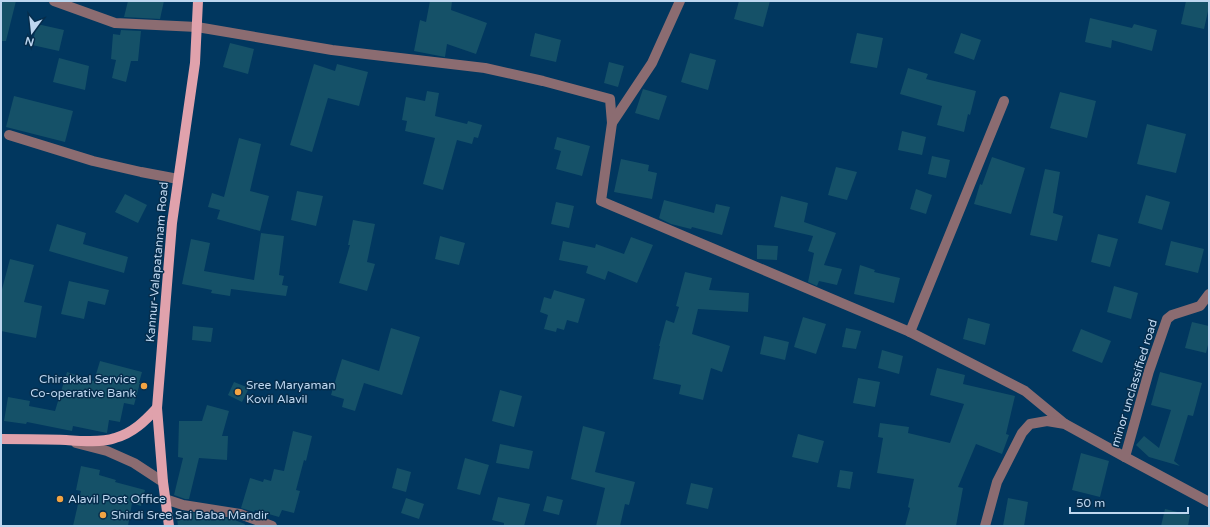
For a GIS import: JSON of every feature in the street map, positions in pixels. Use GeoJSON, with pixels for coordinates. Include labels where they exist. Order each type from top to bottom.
{"type":"FeatureCollection","features":[{"type":"Feature","properties":{"kind":"main road","name":"Kannur-Valapatannam Road"},"geometry":{"type":"LineString","coordinates":[[169,526],[163,482],[157,408],[172,222],[195,63],[198,1]]}},
{"type":"Feature","properties":{"kind":"main road"},"geometry":{"type":"LineString","coordinates":[[1,439],[90,441],[114,439],[138,427],[148,419],[157,408]]}},
{"type":"Feature","properties":{"kind":"street"},"geometry":{"type":"LineString","coordinates":[[54,1],[115,23],[197,27],[332,50],[485,68],[543,81],[610,99],[612,123],[601,201],[910,332],[1025,391],[1065,424]]}},
{"type":"Feature","properties":{"kind":"street"},"geometry":{"type":"LineString","coordinates":[[612,123],[652,63],[680,1]]}},
{"type":"Feature","properties":{"kind":"street"},"geometry":{"type":"LineString","coordinates":[[910,332],[1004,101]]}},
{"type":"Feature","properties":{"kind":"street"},"geometry":{"type":"LineString","coordinates":[[9,135],[93,161],[178,179]]}},
{"type":"Feature","properties":{"kind":"street","name":"minor unclassified road"},"geometry":{"type":"LineString","coordinates":[[985,526],[997,482],[1022,433],[1030,424],[1047,421],[1065,424],[1125,457],[1149,371],[1167,319],[1172,315],[1200,306],[1209,294]]}},
{"type":"Feature","properties":{"kind":"street"},"geometry":{"type":"LineString","coordinates":[[64,440],[108,451],[134,463],[163,482]]}},
{"type":"Feature","properties":{"kind":"street"},"geometry":{"type":"LineString","coordinates":[[1125,457],[1209,502]]}},
{"type":"Feature","properties":{"kind":"street"},"geometry":{"type":"LineString","coordinates":[[165,499],[182,505],[240,514],[272,526]]}},
{"type":"Feature","properties":{"kind":"building"},"geometry":{"type":"Polygon","coordinates":[[[1,1],[16,1],[6,41],[1,41],[1,1]]]}},
{"type":"Feature","properties":{"kind":"building"},"geometry":{"type":"Polygon","coordinates":[[[128,1],[164,1],[160,19],[124,17],[128,1]]]}},
{"type":"Feature","properties":{"kind":"building"},"geometry":{"type":"Polygon","coordinates":[[[430,1],[452,1],[451,10],[487,23],[476,54],[447,44],[445,57],[414,51],[420,20],[426,22],[430,1]]]}},
{"type":"Feature","properties":{"kind":"building"},"geometry":{"type":"Polygon","coordinates":[[[739,1],[770,1],[763,27],[734,19],[739,1]]]}},
{"type":"Feature","properties":{"kind":"building"},"geometry":{"type":"Polygon","coordinates":[[[1186,1],[1209,1],[1204,29],[1181,24],[1186,1]]]}},
{"type":"Feature","properties":{"kind":"building"},"geometry":{"type":"Polygon","coordinates":[[[1090,18],[1132,28],[1134,24],[1157,30],[1152,51],[1112,40],[1111,48],[1085,42],[1090,18]]]}},
{"type":"Feature","properties":{"kind":"building"},"geometry":{"type":"Polygon","coordinates":[[[37,24],[64,30],[59,51],[32,45],[37,24]]]}},
{"type":"Feature","properties":{"kind":"building"},"geometry":{"type":"Polygon","coordinates":[[[121,30],[141,31],[138,61],[131,61],[126,82],[112,78],[116,60],[111,59],[113,34],[120,35],[121,30]]]}},
{"type":"Feature","properties":{"kind":"building"},"geometry":{"type":"Polygon","coordinates":[[[535,33],[561,40],[556,62],[530,56],[535,33]]]}},
{"type":"Feature","properties":{"kind":"building"},"geometry":{"type":"Polygon","coordinates":[[[857,33],[883,38],[877,68],[850,63],[857,33]]]}},
{"type":"Feature","properties":{"kind":"building"},"geometry":{"type":"Polygon","coordinates":[[[961,33],[981,40],[974,60],[954,53],[961,33]]]}},
{"type":"Feature","properties":{"kind":"building"},"geometry":{"type":"Polygon","coordinates":[[[230,43],[254,49],[248,74],[223,67],[230,43]]]}},
{"type":"Feature","properties":{"kind":"building"},"geometry":{"type":"Polygon","coordinates":[[[690,53],[716,60],[708,90],[681,82],[690,53]]]}},
{"type":"Feature","properties":{"kind":"building"},"geometry":{"type":"Polygon","coordinates":[[[59,58],[89,66],[85,90],[53,82],[59,58]]]}},
{"type":"Feature","properties":{"kind":"building"},"geometry":{"type":"Polygon","coordinates":[[[609,62],[624,66],[618,87],[604,83],[609,62]]]}},
{"type":"Feature","properties":{"kind":"building"},"geometry":{"type":"Polygon","coordinates":[[[314,64],[335,71],[337,64],[368,72],[359,106],[328,98],[312,152],[290,145],[314,64]]]}},
{"type":"Feature","properties":{"kind":"building"},"geometry":{"type":"Polygon","coordinates":[[[908,68],[928,74],[926,79],[976,91],[970,115],[968,114],[964,132],[937,125],[942,106],[900,94],[908,68]]]}},
{"type":"Feature","properties":{"kind":"building"},"geometry":{"type":"Polygon","coordinates":[[[643,89],[667,96],[659,120],[635,113],[643,89]]]}},
{"type":"Feature","properties":{"kind":"building"},"geometry":{"type":"Polygon","coordinates":[[[427,91],[439,93],[435,116],[467,124],[468,121],[482,125],[478,138],[474,137],[472,144],[457,140],[443,190],[423,184],[435,138],[405,131],[407,121],[402,120],[406,97],[425,101],[427,91]]]}},
{"type":"Feature","properties":{"kind":"building"},"geometry":{"type":"Polygon","coordinates":[[[1060,92],[1096,101],[1087,138],[1050,128],[1060,92]]]}},
{"type":"Feature","properties":{"kind":"building"},"geometry":{"type":"Polygon","coordinates":[[[14,96],[73,111],[65,142],[6,127],[14,96]]]}},
{"type":"Feature","properties":{"kind":"building"},"geometry":{"type":"Polygon","coordinates":[[[1147,124],[1186,134],[1176,173],[1137,164],[1147,124]]]}},
{"type":"Feature","properties":{"kind":"building"},"geometry":{"type":"Polygon","coordinates":[[[902,131],[926,137],[922,155],[898,150],[902,131]]]}},
{"type":"Feature","properties":{"kind":"building"},"geometry":{"type":"Polygon","coordinates":[[[557,137],[590,146],[582,176],[556,169],[561,151],[554,149],[557,137]]]}},
{"type":"Feature","properties":{"kind":"building"},"geometry":{"type":"Polygon","coordinates":[[[239,138],[261,144],[250,191],[269,196],[260,231],[217,219],[220,210],[208,207],[212,193],[224,197],[239,138]]]}},
{"type":"Feature","properties":{"kind":"building"},"geometry":{"type":"Polygon","coordinates":[[[932,156],[950,160],[946,178],[928,174],[932,156]]]}},
{"type":"Feature","properties":{"kind":"building"},"geometry":{"type":"Polygon","coordinates":[[[992,157],[1025,168],[1011,214],[974,204],[980,184],[982,185],[992,157]]]}},
{"type":"Feature","properties":{"kind":"building"},"geometry":{"type":"Polygon","coordinates":[[[621,159],[649,165],[648,171],[657,173],[652,199],[614,192],[621,159]]]}},
{"type":"Feature","properties":{"kind":"building"},"geometry":{"type":"Polygon","coordinates":[[[836,167],[857,172],[847,200],[828,195],[836,167]]]}},
{"type":"Feature","properties":{"kind":"building"},"geometry":{"type":"Polygon","coordinates":[[[1045,169],[1060,172],[1053,213],[1063,216],[1057,241],[1030,235],[1045,169]]]}},
{"type":"Feature","properties":{"kind":"building"},"geometry":{"type":"Polygon","coordinates":[[[916,189],[932,195],[926,214],[910,209],[916,189]]]}},
{"type":"Feature","properties":{"kind":"building"},"geometry":{"type":"Polygon","coordinates":[[[297,191],[323,196],[316,226],[291,220],[297,191]]]}},
{"type":"Feature","properties":{"kind":"building"},"geometry":{"type":"Polygon","coordinates":[[[125,194],[147,205],[138,223],[115,212],[125,194]]]}},
{"type":"Feature","properties":{"kind":"building"},"geometry":{"type":"Polygon","coordinates":[[[1146,195],[1170,202],[1162,230],[1138,223],[1146,195]]]}},
{"type":"Feature","properties":{"kind":"building"},"geometry":{"type":"Polygon","coordinates":[[[781,196],[808,203],[804,222],[836,233],[824,265],[842,269],[837,285],[819,281],[817,286],[808,282],[814,253],[808,251],[813,236],[774,227],[781,196]]]}},
{"type":"Feature","properties":{"kind":"building"},"geometry":{"type":"Polygon","coordinates":[[[664,200],[714,213],[716,204],[730,207],[722,235],[692,227],[691,229],[671,224],[659,218],[664,200]]]}},
{"type":"Feature","properties":{"kind":"building"},"geometry":{"type":"Polygon","coordinates":[[[556,202],[574,206],[569,228],[551,224],[556,202]]]}},
{"type":"Feature","properties":{"kind":"building"},"geometry":{"type":"Polygon","coordinates":[[[353,220],[375,224],[367,262],[375,264],[367,291],[339,283],[350,245],[348,245],[353,220]]]}},
{"type":"Feature","properties":{"kind":"building"},"geometry":{"type":"Polygon","coordinates":[[[57,224],[86,233],[83,244],[128,257],[124,273],[49,251],[57,224]]]}},
{"type":"Feature","properties":{"kind":"building"},"geometry":{"type":"Polygon","coordinates":[[[261,233],[284,236],[279,275],[284,276],[282,285],[288,286],[286,296],[231,289],[230,296],[211,293],[212,290],[182,284],[191,239],[210,243],[204,271],[254,280],[261,233]]]}},
{"type":"Feature","properties":{"kind":"building"},"geometry":{"type":"Polygon","coordinates":[[[1098,234],[1118,239],[1110,267],[1091,262],[1098,234]]]}},
{"type":"Feature","properties":{"kind":"building"},"geometry":{"type":"Polygon","coordinates":[[[440,236],[465,243],[459,265],[435,259],[440,236]]]}},
{"type":"Feature","properties":{"kind":"building"},"geometry":{"type":"Polygon","coordinates":[[[631,237],[653,245],[637,283],[608,271],[605,280],[586,273],[588,266],[559,260],[563,241],[595,248],[596,244],[624,254],[631,237]]]}},
{"type":"Feature","properties":{"kind":"building"},"geometry":{"type":"Polygon","coordinates":[[[1171,241],[1204,249],[1198,273],[1165,265],[1171,241]]]}},
{"type":"Feature","properties":{"kind":"building"},"geometry":{"type":"Polygon","coordinates":[[[757,245],[778,246],[777,260],[757,259],[757,245]]]}},
{"type":"Feature","properties":{"kind":"building"},"geometry":{"type":"Polygon","coordinates":[[[10,259],[34,265],[24,302],[42,306],[36,338],[1,331],[1,293],[10,259]]]}},
{"type":"Feature","properties":{"kind":"building"},"geometry":{"type":"Polygon","coordinates":[[[860,265],[875,270],[874,272],[900,278],[894,303],[854,294],[860,265]]]}},
{"type":"Feature","properties":{"kind":"building"},"geometry":{"type":"Polygon","coordinates":[[[685,272],[712,278],[709,290],[749,293],[748,312],[698,309],[692,334],[730,346],[722,372],[711,368],[703,400],[679,394],[681,385],[653,379],[659,346],[666,320],[674,323],[679,307],[676,306],[685,272]]]}},
{"type":"Feature","properties":{"kind":"building"},"geometry":{"type":"Polygon","coordinates":[[[69,281],[109,290],[105,305],[88,301],[84,319],[61,314],[69,281]]]}},
{"type":"Feature","properties":{"kind":"building"},"geometry":{"type":"Polygon","coordinates":[[[1114,286],[1138,293],[1131,319],[1107,312],[1114,286]]]}},
{"type":"Feature","properties":{"kind":"building"},"geometry":{"type":"Polygon","coordinates":[[[554,290],[585,299],[578,323],[567,320],[564,330],[557,328],[556,332],[544,329],[548,315],[540,312],[544,297],[551,299],[554,290]]]}},
{"type":"Feature","properties":{"kind":"building"},"geometry":{"type":"Polygon","coordinates":[[[803,317],[826,324],[816,354],[794,347],[803,317]]]}},
{"type":"Feature","properties":{"kind":"building"},"geometry":{"type":"Polygon","coordinates":[[[968,318],[990,324],[985,345],[963,339],[968,318]]]}},
{"type":"Feature","properties":{"kind":"building"},"geometry":{"type":"Polygon","coordinates":[[[1192,322],[1209,326],[1209,341],[1206,353],[1185,348],[1192,322]]]}},
{"type":"Feature","properties":{"kind":"building"},"geometry":{"type":"Polygon","coordinates":[[[193,326],[213,328],[211,342],[192,340],[193,326]]]}},
{"type":"Feature","properties":{"kind":"building"},"geometry":{"type":"Polygon","coordinates":[[[391,328],[420,337],[402,395],[364,383],[355,411],[342,407],[344,399],[331,395],[342,359],[379,371],[391,328]]]}},
{"type":"Feature","properties":{"kind":"building"},"geometry":{"type":"Polygon","coordinates":[[[846,328],[861,331],[856,349],[842,347],[846,328]]]}},
{"type":"Feature","properties":{"kind":"building"},"geometry":{"type":"Polygon","coordinates":[[[1081,329],[1111,341],[1102,363],[1072,351],[1081,329]]]}},
{"type":"Feature","properties":{"kind":"building"},"geometry":{"type":"Polygon","coordinates":[[[764,336],[789,342],[785,360],[760,354],[764,336]]]}},
{"type":"Feature","properties":{"kind":"building"},"geometry":{"type":"Polygon","coordinates":[[[882,350],[903,356],[899,374],[878,368],[882,350]]]}},
{"type":"Feature","properties":{"kind":"building"},"geometry":{"type":"Polygon","coordinates":[[[100,361],[142,372],[134,405],[124,403],[120,422],[109,420],[107,433],[73,426],[72,431],[27,422],[26,424],[4,421],[8,397],[30,401],[29,406],[55,411],[67,372],[94,381],[100,361]]]}},
{"type":"Feature","properties":{"kind":"building"},"geometry":{"type":"Polygon","coordinates":[[[937,368],[965,375],[963,384],[1015,396],[1006,434],[1009,435],[1002,454],[976,444],[958,487],[963,488],[956,526],[905,526],[910,508],[908,507],[914,479],[877,473],[883,438],[878,437],[880,423],[909,427],[908,433],[950,443],[964,404],[930,395],[937,368]]]}},
{"type":"Feature","properties":{"kind":"building"},"geometry":{"type":"Polygon","coordinates":[[[1160,372],[1202,383],[1193,416],[1188,415],[1174,461],[1180,466],[1149,457],[1136,445],[1144,436],[1159,448],[1171,410],[1151,405],[1160,372]]]}},
{"type":"Feature","properties":{"kind":"building"},"geometry":{"type":"Polygon","coordinates":[[[858,378],[880,382],[875,407],[853,403],[858,378]]]}},
{"type":"Feature","properties":{"kind":"building","name":"Sree Maryaman Kovil Alavil"},"geometry":{"type":"Polygon","coordinates":[[[234,382],[249,388],[242,402],[228,395],[234,382]]]}},
{"type":"Feature","properties":{"kind":"building"},"geometry":{"type":"Polygon","coordinates":[[[500,390],[522,396],[514,427],[492,421],[500,390]]]}},
{"type":"Feature","properties":{"kind":"building"},"geometry":{"type":"Polygon","coordinates":[[[207,405],[229,411],[222,436],[228,436],[227,460],[199,458],[189,499],[185,499],[174,495],[183,458],[178,457],[179,421],[202,421],[207,405]]]}},
{"type":"Feature","properties":{"kind":"building"},"geometry":{"type":"Polygon","coordinates":[[[583,426],[605,432],[595,472],[635,482],[629,505],[625,504],[620,526],[596,526],[605,488],[571,479],[583,426]]]}},
{"type":"Feature","properties":{"kind":"building"},"geometry":{"type":"Polygon","coordinates":[[[293,431],[312,436],[306,461],[304,460],[296,490],[300,491],[294,513],[282,510],[279,517],[255,510],[254,512],[241,508],[250,478],[263,482],[264,479],[271,481],[274,469],[284,471],[293,431]]]}},
{"type":"Feature","properties":{"kind":"building"},"geometry":{"type":"Polygon","coordinates":[[[798,434],[824,441],[818,463],[792,457],[798,434]]]}},
{"type":"Feature","properties":{"kind":"building"},"geometry":{"type":"Polygon","coordinates":[[[500,444],[533,451],[529,469],[496,463],[500,444]]]}},
{"type":"Feature","properties":{"kind":"building"},"geometry":{"type":"Polygon","coordinates":[[[1081,453],[1109,461],[1100,497],[1072,490],[1081,453]]]}},
{"type":"Feature","properties":{"kind":"building"},"geometry":{"type":"Polygon","coordinates":[[[465,458],[489,465],[480,495],[457,489],[465,458]]]}},
{"type":"Feature","properties":{"kind":"building"},"geometry":{"type":"Polygon","coordinates":[[[81,466],[100,470],[99,475],[116,480],[115,482],[145,490],[141,506],[132,503],[128,526],[73,526],[81,491],[76,490],[81,466]]]}},
{"type":"Feature","properties":{"kind":"building"},"geometry":{"type":"Polygon","coordinates":[[[397,468],[411,472],[406,492],[392,488],[397,468]]]}},
{"type":"Feature","properties":{"kind":"building"},"geometry":{"type":"Polygon","coordinates":[[[840,470],[853,472],[850,489],[837,487],[840,470]]]}},
{"type":"Feature","properties":{"kind":"building"},"geometry":{"type":"Polygon","coordinates":[[[691,483],[713,488],[708,509],[686,504],[691,483]]]}},
{"type":"Feature","properties":{"kind":"building"},"geometry":{"type":"Polygon","coordinates":[[[547,496],[563,500],[559,515],[543,511],[547,496]]]}},
{"type":"Feature","properties":{"kind":"building"},"geometry":{"type":"Polygon","coordinates":[[[498,497],[530,504],[524,526],[504,526],[504,523],[492,520],[498,497]]]}},
{"type":"Feature","properties":{"kind":"building"},"geometry":{"type":"Polygon","coordinates":[[[406,498],[424,504],[419,519],[401,513],[406,498]]]}},
{"type":"Feature","properties":{"kind":"building"},"geometry":{"type":"Polygon","coordinates":[[[1008,498],[1028,502],[1024,526],[1003,526],[1008,498]]]}},
{"type":"Feature","properties":{"kind":"building"},"geometry":{"type":"Polygon","coordinates":[[[1165,509],[1190,515],[1188,526],[1161,526],[1165,509]]]}},
{"type":"Feature","properties":{"kind":"building"},"geometry":{"type":"Polygon","coordinates":[[[176,510],[232,519],[245,524],[244,526],[178,526],[176,510]]]}},
{"type":"Feature","properties":{"kind":"place","name":"Chirakkal Service Co-operative Bank"},"geometry":{"type":"Point","coordinates":[144,386]}},
{"type":"Feature","properties":{"kind":"place","name":"Sree Maryaman Kovil Alavil"},"geometry":{"type":"Point","coordinates":[238,392]}},
{"type":"Feature","properties":{"kind":"place","name":"Alavil Post Office"},"geometry":{"type":"Point","coordinates":[60,499]}},
{"type":"Feature","properties":{"kind":"place","name":"Shirdi Sree Sai Baba Mandir"},"geometry":{"type":"Point","coordinates":[103,515]}}]}
